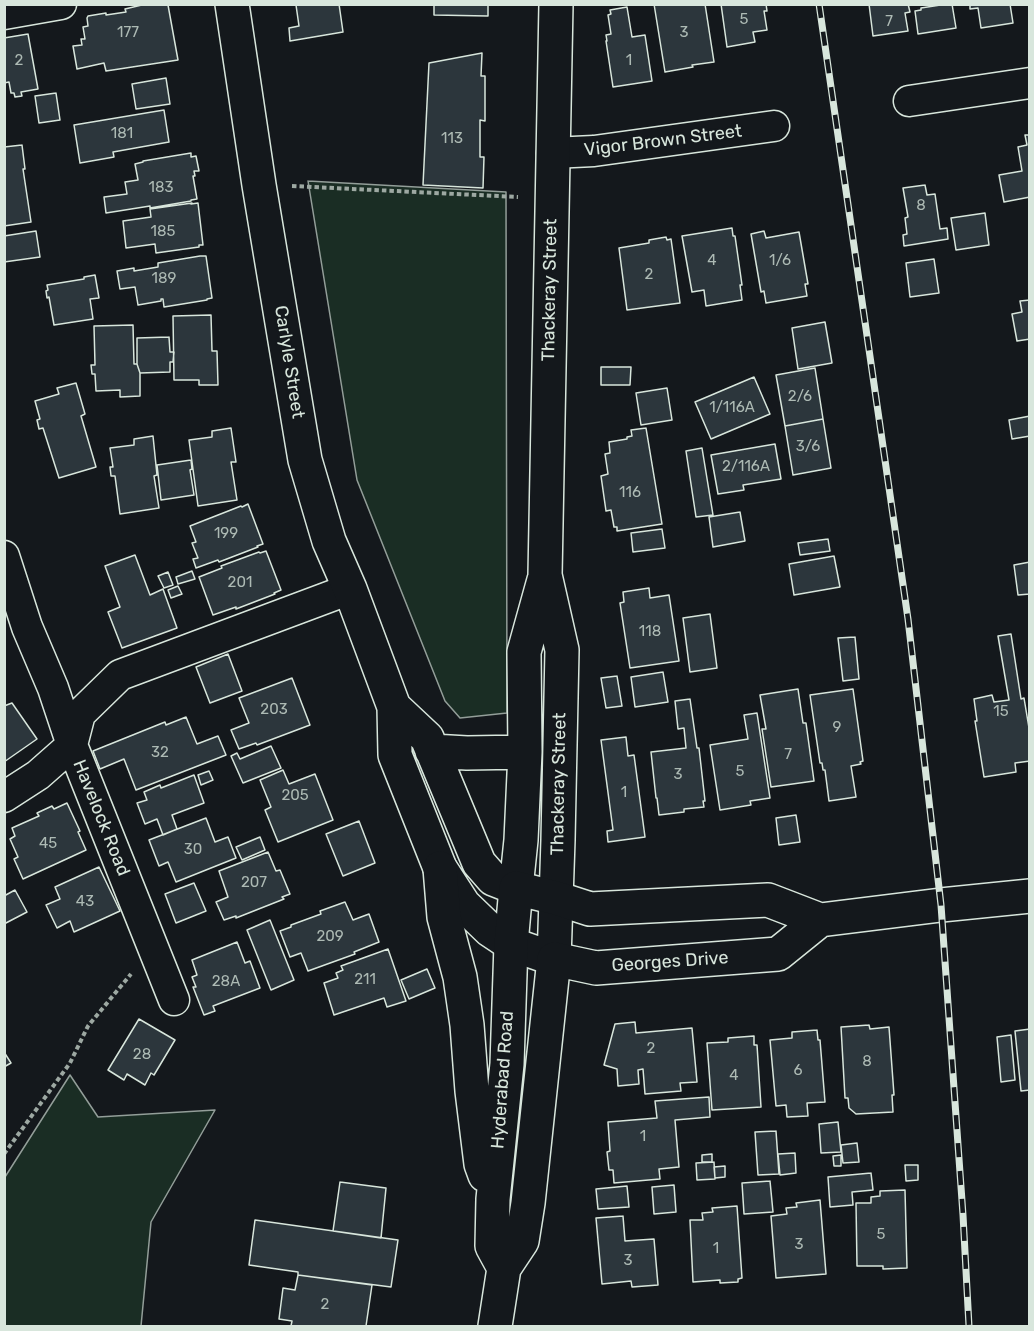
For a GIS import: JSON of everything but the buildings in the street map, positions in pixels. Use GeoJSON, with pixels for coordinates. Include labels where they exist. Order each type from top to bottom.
{"type":"FeatureCollection","features":[{"type":"Feature","properties":{"kind":"main road","name":"Carlyle Street"},"geometry":{"type":"LineString","coordinates":[[232,4],[305,460],[329,541],[350,589],[394,707],[395,755],[440,868],[464,904],[490,930],[511,944]]}},
{"type":"Feature","properties":{"kind":"main road","name":"Thackeray Street"},"geometry":{"type":"LineString","coordinates":[[554,959],[562,650],[545,575],[556,4]]}},
{"type":"Feature","properties":{"kind":"main road","name":"Thackeray Street"},"geometry":{"type":"LineString","coordinates":[[516,888],[521,840],[525,752],[524,652],[545,575]]}},
{"type":"Feature","properties":{"kind":"main road","name":"Carlyle Street"},"geometry":{"type":"LineString","coordinates":[[394,707],[427,738],[479,863],[493,879],[516,888],[556,898]]}},
{"type":"Feature","properties":{"kind":"main road"},"geometry":{"type":"LineString","coordinates":[[432,751],[525,752]]}},
{"type":"Feature","properties":{"kind":"main road"},"geometry":{"type":"LineString","coordinates":[[440,868],[444,917],[460,977],[468,1025],[472,1091],[481,1164],[494,1199]]}},
{"type":"Feature","properties":{"kind":"main road","name":"Hyderabad Road"},"geometry":{"type":"LineString","coordinates":[[504,1268],[492,1246],[494,1199],[507,1064],[511,944],[516,888]]}},
{"type":"Feature","properties":{"kind":"main road"},"geometry":{"type":"LineString","coordinates":[[556,898],[590,909],[768,900],[820,920],[1029,896]]}},
{"type":"Feature","properties":{"kind":"main road","name":"Georges Drive"},"geometry":{"type":"LineString","coordinates":[[511,944],[554,959],[596,968],[778,954],[820,920]]}},
{"type":"Feature","properties":{"kind":"main road","name":"Hyderabad Road"},"geometry":{"type":"LineString","coordinates":[[495,1326],[504,1268],[522,1241],[554,959]]}},
{"type":"Feature","properties":{"kind":"street"},"geometry":{"type":"LineString","coordinates":[[4,14],[61,4]]}},
{"type":"Feature","properties":{"kind":"street"},"geometry":{"type":"LineString","coordinates":[[909,101],[1029,83]]}},
{"type":"Feature","properties":{"kind":"street","name":"Vigor Brown Street"},"geometry":{"type":"LineString","coordinates":[[552,153],[594,152],[774,126]]}},
{"type":"Feature","properties":{"kind":"street"},"geometry":{"type":"LineString","coordinates":[[4,556],[27,627],[53,688],[72,745],[38,774],[4,797]]}},
{"type":"Feature","properties":{"kind":"street","name":"Havelock Road"},"geometry":{"type":"LineString","coordinates":[[174,1000],[72,745],[80,714],[120,675],[350,589]]}},
{"type":"Feature","properties":{"kind":"path"},"geometry":{"type":"LineString","coordinates":[[260,185],[552,199]]}},
{"type":"Feature","properties":{"kind":"path"},"geometry":{"type":"LineString","coordinates":[[4,1154],[70,1063],[87,1026],[133,970]]}},
{"type":"Feature","properties":{"kind":"green space"},"geometry":{"type":"Polygon","coordinates":[[[308,181],[506,192],[507,713],[460,718],[445,701],[357,480],[308,181]]]}},
{"type":"Feature","properties":{"kind":"green space"},"geometry":{"type":"Polygon","coordinates":[[[70,1075],[98,1117],[215,1110],[151,1222],[141,1326],[5,1326],[5,1177],[70,1075]]]}},
{"type":"Feature","properties":{"kind":"railway"},"geometry":{"type":"LineString","coordinates":[[819,4],[908,619],[941,905],[969,1326]]}}]}
